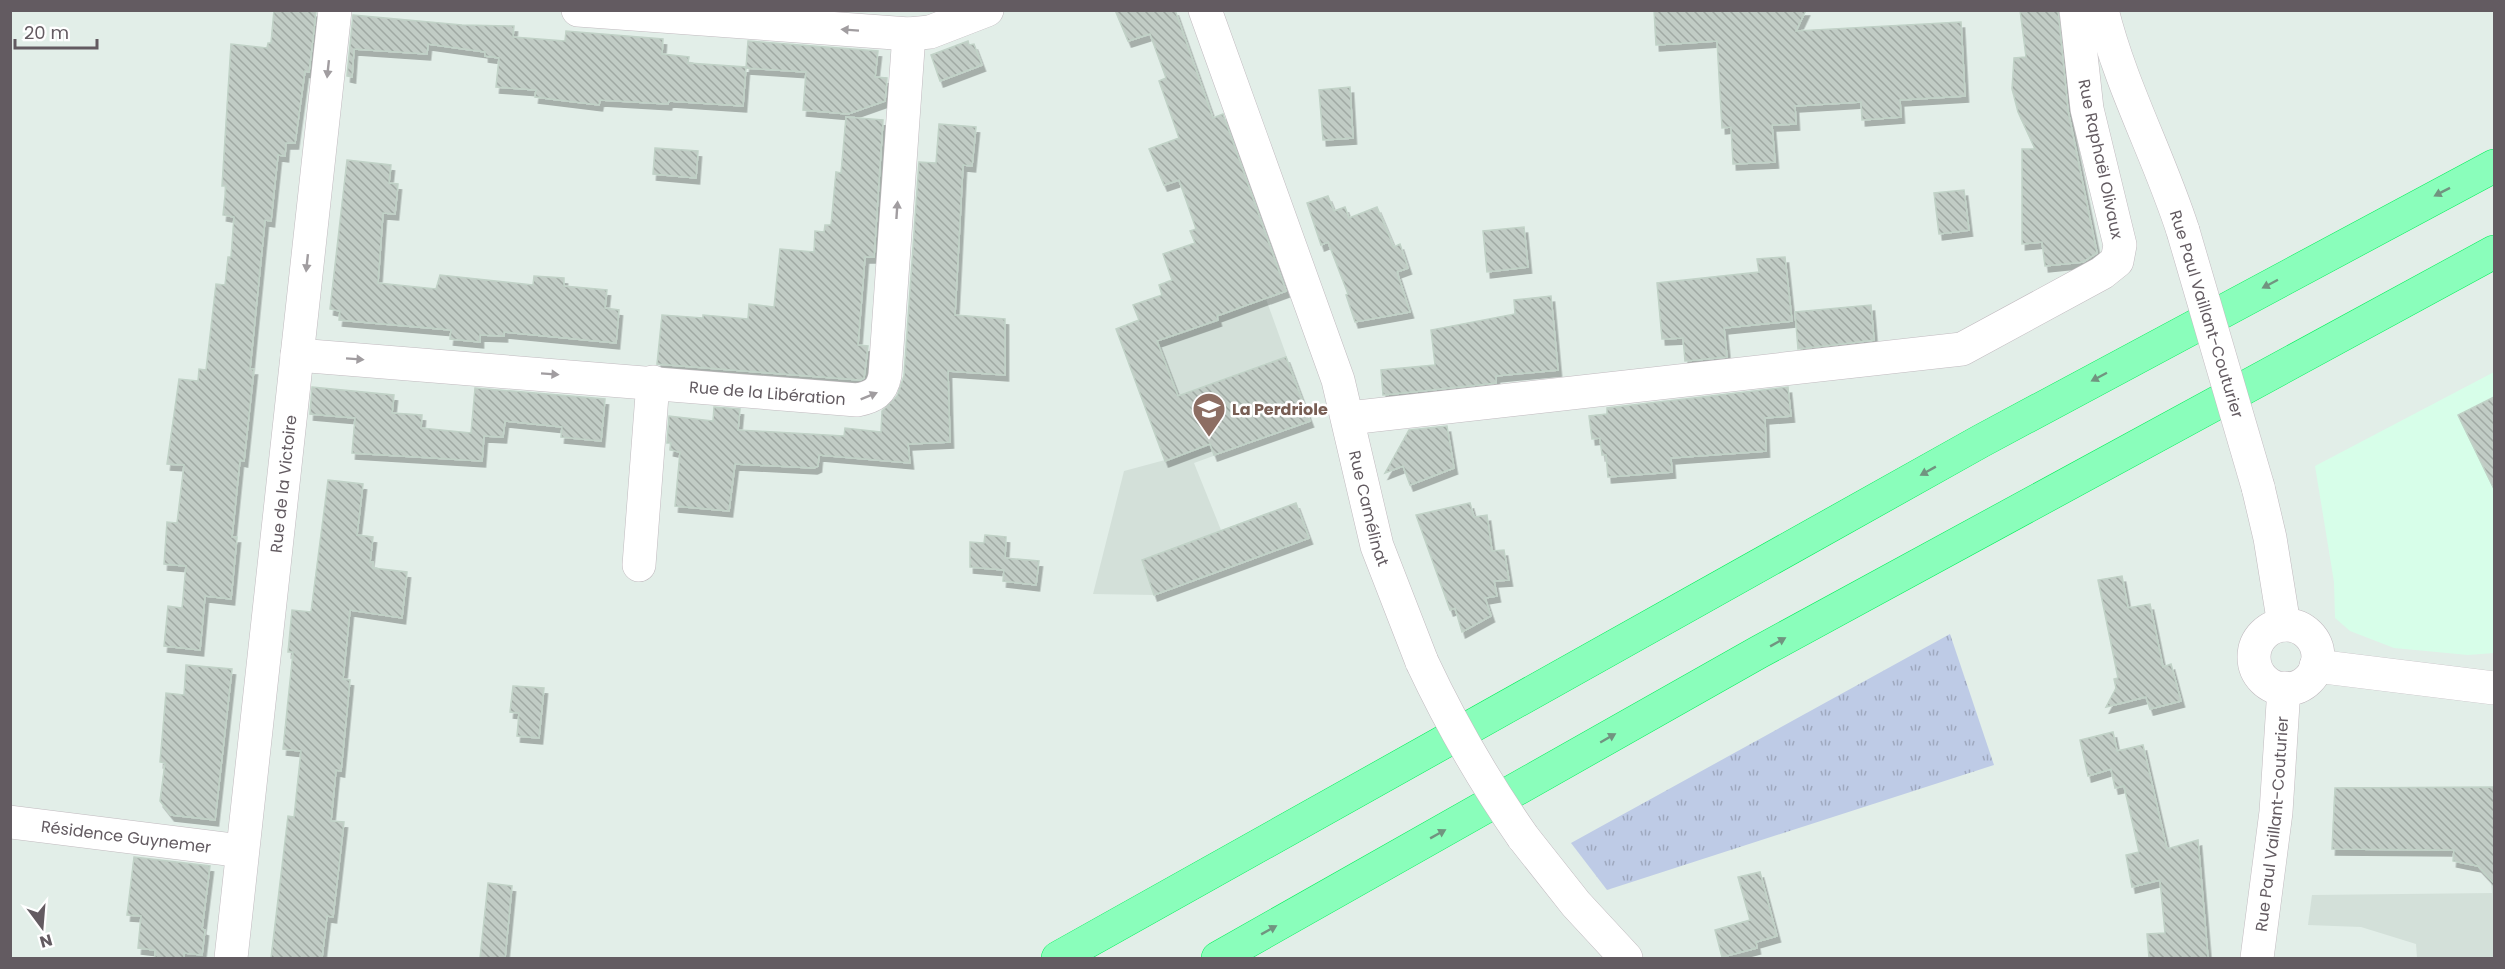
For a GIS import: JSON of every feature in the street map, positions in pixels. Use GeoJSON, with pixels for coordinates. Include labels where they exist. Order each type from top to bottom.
{"type":"FeatureCollection","features":[{"type":"Feature","properties":{"kind":"highway"},"geometry":{"type":"LineString","coordinates":[[1058,958],[1970,447],[2494,166]]}},
{"type":"Feature","properties":{"kind":"highway"},"geometry":{"type":"LineString","coordinates":[[1218,958],[1769,647],[2494,252]]}},
{"type":"Feature","properties":{"kind":"street","name":"Rue de la Victoire"},"geometry":{"type":"LineString","coordinates":[[231,958],[334,10]]}},
{"type":"Feature","properties":{"kind":"street"},"geometry":{"type":"LineString","coordinates":[[578,10],[909,34],[930,32],[987,10]]}},
{"type":"Feature","properties":{"kind":"street","name":"Rue Camélinat"},"geometry":{"type":"LineString","coordinates":[[1206,10],[1338,380],[1349,418],[1362,490],[1377,546],[1422,662],[1462,743],[1523,837],[1576,904],[1626,958]]}},
{"type":"Feature","properties":{"kind":"street","name":"Rue Raphaël Olivaux"},"geometry":{"type":"LineString","coordinates":[[1349,418],[1962,349],[2110,268],[2117,261],[2120,244],[2087,109],[2076,10]]}},
{"type":"Feature","properties":{"kind":"street","name":"Rue Paul Vaillant-Couturier"},"geometry":{"type":"LineString","coordinates":[[2102,10],[2118,66],[2163,173],[2183,231],[2258,487],[2284,625]]}},
{"type":"Feature","properties":{"kind":"street","name":"Rue de la Libération"},"geometry":{"type":"LineString","coordinates":[[297,355],[856,400],[875,395],[881,390],[885,375],[909,34]]}},
{"type":"Feature","properties":{"kind":"street"},"geometry":{"type":"LineString","coordinates":[[639,565],[653,382]]}},
{"type":"Feature","properties":{"kind":"street"},"geometry":{"type":"LineString","coordinates":[[2284,625],[2301,629],[2310,637],[2316,648],[2316,666],[2306,681],[2284,688],[2266,682],[2258,672],[2254,660],[2256,648],[2261,637],[2271,629],[2284,625]]}},
{"type":"Feature","properties":{"kind":"street"},"geometry":{"type":"LineString","coordinates":[[2316,666],[2494,688]]}},
{"type":"Feature","properties":{"kind":"street","name":"Rue Paul Vaillant-Couturier"},"geometry":{"type":"LineString","coordinates":[[2257,958],[2276,812],[2284,688]]}},
{"type":"Feature","properties":{"kind":"street","name":"Résidence Guynemer"},"geometry":{"type":"LineString","coordinates":[[10,822],[242,851]]}},
{"type":"Feature","properties":{"kind":"shaded area","name":"La Perdriole"},"geometry":{"type":"Polygon","coordinates":[[[1274,256],[1286,291],[1266,299],[1310,421],[1194,463],[1221,530],[1296,503],[1309,538],[1154,595],[1093,594],[1124,471],[1165,460],[1116,329],[1139,320],[1133,305],[1274,256]]]}},
{"type":"Feature","properties":{"kind":"shaded area"},"geometry":{"type":"Polygon","coordinates":[[[2494,372],[2494,653],[2468,655],[2394,648],[2350,631],[2335,618],[2334,582],[2315,466],[2494,372]]]}},
{"type":"Feature","properties":{"kind":"shaded area"},"geometry":{"type":"Polygon","coordinates":[[[2342,787],[2494,787],[2494,958],[2417,958],[2416,944],[2361,927],[2308,925],[2312,895],[2492,893],[2491,882],[2478,866],[2453,861],[2454,850],[2335,846],[2332,843],[2334,794],[2336,789],[2342,787]]]}},
{"type":"Feature","properties":{"kind":"green space"},"geometry":{"type":"Polygon","coordinates":[[[1950,634],[1994,765],[1607,890],[1571,843],[1950,634]]]}},
{"type":"Feature","properties":{"kind":"building"},"geometry":{"type":"Polygon","coordinates":[[[274,10],[316,11],[309,72],[305,71],[295,143],[286,143],[285,156],[278,155],[271,221],[265,220],[250,369],[254,369],[244,461],[240,460],[232,537],[237,537],[231,599],[205,596],[200,650],[164,646],[168,606],[182,608],[186,566],[164,564],[167,522],[177,523],[184,465],[167,464],[179,379],[198,381],[199,369],[206,370],[216,284],[225,285],[228,257],[231,257],[234,217],[223,215],[226,186],[222,186],[231,44],[267,48],[268,43],[271,43],[274,10]]]}},
{"type":"Feature","properties":{"kind":"building"},"geometry":{"type":"Polygon","coordinates":[[[1115,10],[1175,10],[1213,118],[1223,114],[1286,291],[1217,316],[1218,320],[1157,341],[1178,396],[1286,357],[1310,421],[1214,455],[1210,444],[1165,461],[1116,329],[1139,320],[1133,305],[1162,295],[1159,285],[1172,280],[1163,254],[1195,243],[1190,231],[1196,229],[1179,180],[1164,185],[1149,149],[1179,138],[1159,81],[1166,78],[1150,34],[1128,41],[1115,10]]]}},
{"type":"Feature","properties":{"kind":"building"},"geometry":{"type":"Polygon","coordinates":[[[1654,10],[1806,10],[1796,31],[1961,22],[1965,96],[1900,100],[1901,117],[1862,120],[1861,102],[1795,106],[1796,124],[1772,125],[1775,162],[1733,164],[1731,127],[1722,128],[1717,41],[1656,45],[1654,10]]]}},
{"type":"Feature","properties":{"kind":"building"},"geometry":{"type":"Polygon","coordinates":[[[2020,10],[2058,10],[2068,111],[2097,253],[2083,262],[2045,266],[2042,242],[2022,244],[2022,149],[2035,149],[2018,112],[2012,89],[2014,58],[2026,57],[2020,10]]]}},
{"type":"Feature","properties":{"kind":"building"},"geometry":{"type":"Polygon","coordinates":[[[353,15],[462,25],[514,26],[513,37],[565,41],[566,31],[663,39],[662,54],[689,57],[688,63],[746,67],[743,106],[669,101],[668,104],[600,100],[599,105],[535,97],[536,90],[496,87],[499,58],[485,56],[485,52],[428,44],[427,54],[354,49],[352,77],[347,76],[353,15]]]}},
{"type":"Feature","properties":{"kind":"building"},"geometry":{"type":"Polygon","coordinates":[[[748,41],[878,51],[875,77],[887,78],[885,101],[848,114],[803,110],[806,72],[746,68],[748,41]]]}},
{"type":"Feature","properties":{"kind":"building"},"geometry":{"type":"Polygon","coordinates":[[[968,41],[969,45],[974,44],[982,65],[940,81],[931,55],[968,41]]]}},
{"type":"Feature","properties":{"kind":"building"},"geometry":{"type":"Polygon","coordinates":[[[1350,87],[1353,138],[1323,140],[1319,90],[1350,87]]]}},
{"type":"Feature","properties":{"kind":"building"},"geometry":{"type":"Polygon","coordinates":[[[846,117],[883,120],[874,257],[865,257],[858,345],[868,346],[864,378],[860,380],[657,364],[662,315],[703,318],[703,315],[748,319],[749,304],[774,307],[780,249],[814,252],[815,231],[824,232],[825,225],[831,225],[836,172],[841,173],[846,117]]]}},
{"type":"Feature","properties":{"kind":"building"},"geometry":{"type":"Polygon","coordinates":[[[939,124],[976,127],[972,166],[963,165],[955,315],[1005,319],[1005,375],[948,371],[950,442],[908,444],[910,463],[819,455],[818,466],[814,468],[735,464],[729,511],[675,506],[680,452],[670,450],[671,443],[667,443],[669,416],[713,421],[714,407],[740,409],[738,430],[844,436],[845,428],[881,432],[882,411],[897,396],[904,376],[919,162],[936,163],[939,124]]]}},
{"type":"Feature","properties":{"kind":"building"},"geometry":{"type":"Polygon","coordinates":[[[655,148],[698,151],[696,178],[653,174],[655,148]]]}},
{"type":"Feature","properties":{"kind":"building"},"geometry":{"type":"Polygon","coordinates":[[[347,160],[391,165],[389,183],[398,184],[395,214],[383,213],[378,283],[436,289],[440,275],[533,285],[534,276],[564,278],[564,286],[607,290],[605,308],[619,310],[616,343],[504,332],[504,336],[480,335],[480,342],[450,339],[451,330],[339,320],[340,311],[330,309],[347,160]]]}},
{"type":"Feature","properties":{"kind":"building"},"geometry":{"type":"Polygon","coordinates":[[[1964,190],[1969,230],[1939,234],[1934,193],[1964,190]]]}},
{"type":"Feature","properties":{"kind":"building"},"geometry":{"type":"Polygon","coordinates":[[[1328,196],[1334,211],[1345,207],[1349,218],[1377,207],[1394,247],[1400,244],[1408,268],[1397,272],[1410,312],[1355,322],[1346,295],[1348,294],[1328,242],[1321,245],[1307,203],[1328,196]]]}},
{"type":"Feature","properties":{"kind":"building"},"geometry":{"type":"Polygon","coordinates":[[[1524,227],[1528,267],[1487,272],[1483,231],[1524,227]]]}},
{"type":"Feature","properties":{"kind":"building"},"geometry":{"type":"Polygon","coordinates":[[[1785,257],[1792,321],[1724,328],[1727,357],[1685,361],[1683,338],[1662,339],[1657,283],[1759,272],[1757,259],[1785,257]]]}},
{"type":"Feature","properties":{"kind":"building"},"geometry":{"type":"Polygon","coordinates":[[[1551,296],[1558,370],[1496,376],[1496,383],[1383,395],[1381,370],[1435,365],[1431,330],[1515,314],[1514,300],[1551,296]]]}},
{"type":"Feature","properties":{"kind":"building"},"geometry":{"type":"Polygon","coordinates":[[[1871,305],[1874,340],[1798,349],[1795,312],[1871,305]]]}},
{"type":"Feature","properties":{"kind":"building"},"geometry":{"type":"Polygon","coordinates":[[[312,387],[394,395],[392,413],[422,415],[421,428],[471,433],[475,388],[605,399],[601,441],[561,437],[562,427],[505,421],[503,437],[484,436],[482,461],[352,453],[355,418],[310,414],[312,387]]]}},
{"type":"Feature","properties":{"kind":"building"},"geometry":{"type":"Polygon","coordinates":[[[1788,387],[1791,416],[1765,418],[1766,451],[1671,458],[1672,472],[1608,477],[1606,455],[1602,455],[1600,438],[1592,439],[1589,416],[1607,414],[1607,408],[1788,387]]]}},
{"type":"Feature","properties":{"kind":"building"},"geometry":{"type":"Polygon","coordinates":[[[2494,397],[2494,489],[2458,415],[2494,397]]]}},
{"type":"Feature","properties":{"kind":"building"},"geometry":{"type":"Polygon","coordinates":[[[1447,426],[1454,468],[1410,485],[1403,466],[1385,473],[1409,430],[1447,426]]]}},
{"type":"Feature","properties":{"kind":"building"},"geometry":{"type":"Polygon","coordinates":[[[328,480],[363,484],[357,535],[373,537],[370,562],[373,562],[373,568],[407,572],[402,618],[350,610],[343,679],[350,680],[341,771],[336,770],[331,821],[344,822],[333,917],[327,916],[322,958],[271,958],[288,816],[294,817],[301,751],[283,749],[293,652],[288,652],[292,610],[311,612],[328,480]]]}},
{"type":"Feature","properties":{"kind":"building"},"geometry":{"type":"Polygon","coordinates":[[[1296,503],[1309,538],[1154,595],[1142,560],[1296,503]]]}},
{"type":"Feature","properties":{"kind":"building"},"geometry":{"type":"Polygon","coordinates":[[[1470,503],[1474,517],[1487,515],[1492,551],[1504,550],[1509,580],[1494,581],[1497,596],[1485,598],[1491,616],[1462,632],[1455,608],[1450,610],[1416,515],[1470,503]]]}},
{"type":"Feature","properties":{"kind":"building"},"geometry":{"type":"Polygon","coordinates":[[[985,535],[1006,537],[1005,558],[1039,561],[1036,585],[1003,581],[1004,570],[970,567],[970,542],[984,543],[985,535]]]}},
{"type":"Feature","properties":{"kind":"building"},"geometry":{"type":"Polygon","coordinates":[[[2122,576],[2128,608],[2150,604],[2163,667],[2171,664],[2181,701],[2150,709],[2146,697],[2106,707],[2116,688],[2114,679],[2118,678],[2098,580],[2122,576]]]}},
{"type":"Feature","properties":{"kind":"building"},"geometry":{"type":"Polygon","coordinates":[[[186,665],[232,669],[215,820],[171,815],[160,801],[165,763],[160,762],[166,693],[184,695],[186,665]]]}},
{"type":"Feature","properties":{"kind":"building"},"geometry":{"type":"Polygon","coordinates":[[[513,686],[544,688],[539,738],[517,736],[519,713],[510,712],[513,686]]]}},
{"type":"Feature","properties":{"kind":"building"},"geometry":{"type":"Polygon","coordinates":[[[2113,732],[2117,751],[2143,745],[2167,849],[2198,840],[2208,958],[2149,958],[2147,934],[2165,933],[2160,880],[2132,887],[2126,855],[2139,852],[2124,786],[2115,788],[2111,769],[2088,776],[2080,740],[2113,732]]]}},
{"type":"Feature","properties":{"kind":"building"},"geometry":{"type":"Polygon","coordinates":[[[2494,787],[2494,883],[2478,866],[2453,861],[2454,850],[2332,849],[2335,788],[2494,787]]]}},
{"type":"Feature","properties":{"kind":"building"},"geometry":{"type":"Polygon","coordinates":[[[134,857],[210,866],[202,929],[205,930],[202,955],[184,953],[184,958],[155,958],[155,950],[138,948],[141,916],[127,915],[134,857]]]}},
{"type":"Feature","properties":{"kind":"building"},"geometry":{"type":"Polygon","coordinates":[[[1760,872],[1777,936],[1756,942],[1757,948],[1722,957],[1715,930],[1750,920],[1738,877],[1760,872]]]}},
{"type":"Feature","properties":{"kind":"building"},"geometry":{"type":"Polygon","coordinates":[[[488,883],[512,886],[505,958],[480,958],[488,883]]]}},
{"type":"Feature","properties":{"kind":"place","name":"La Perdriole"},"geometry":{"type":"Point","coordinates":[1209,438]}}]}
